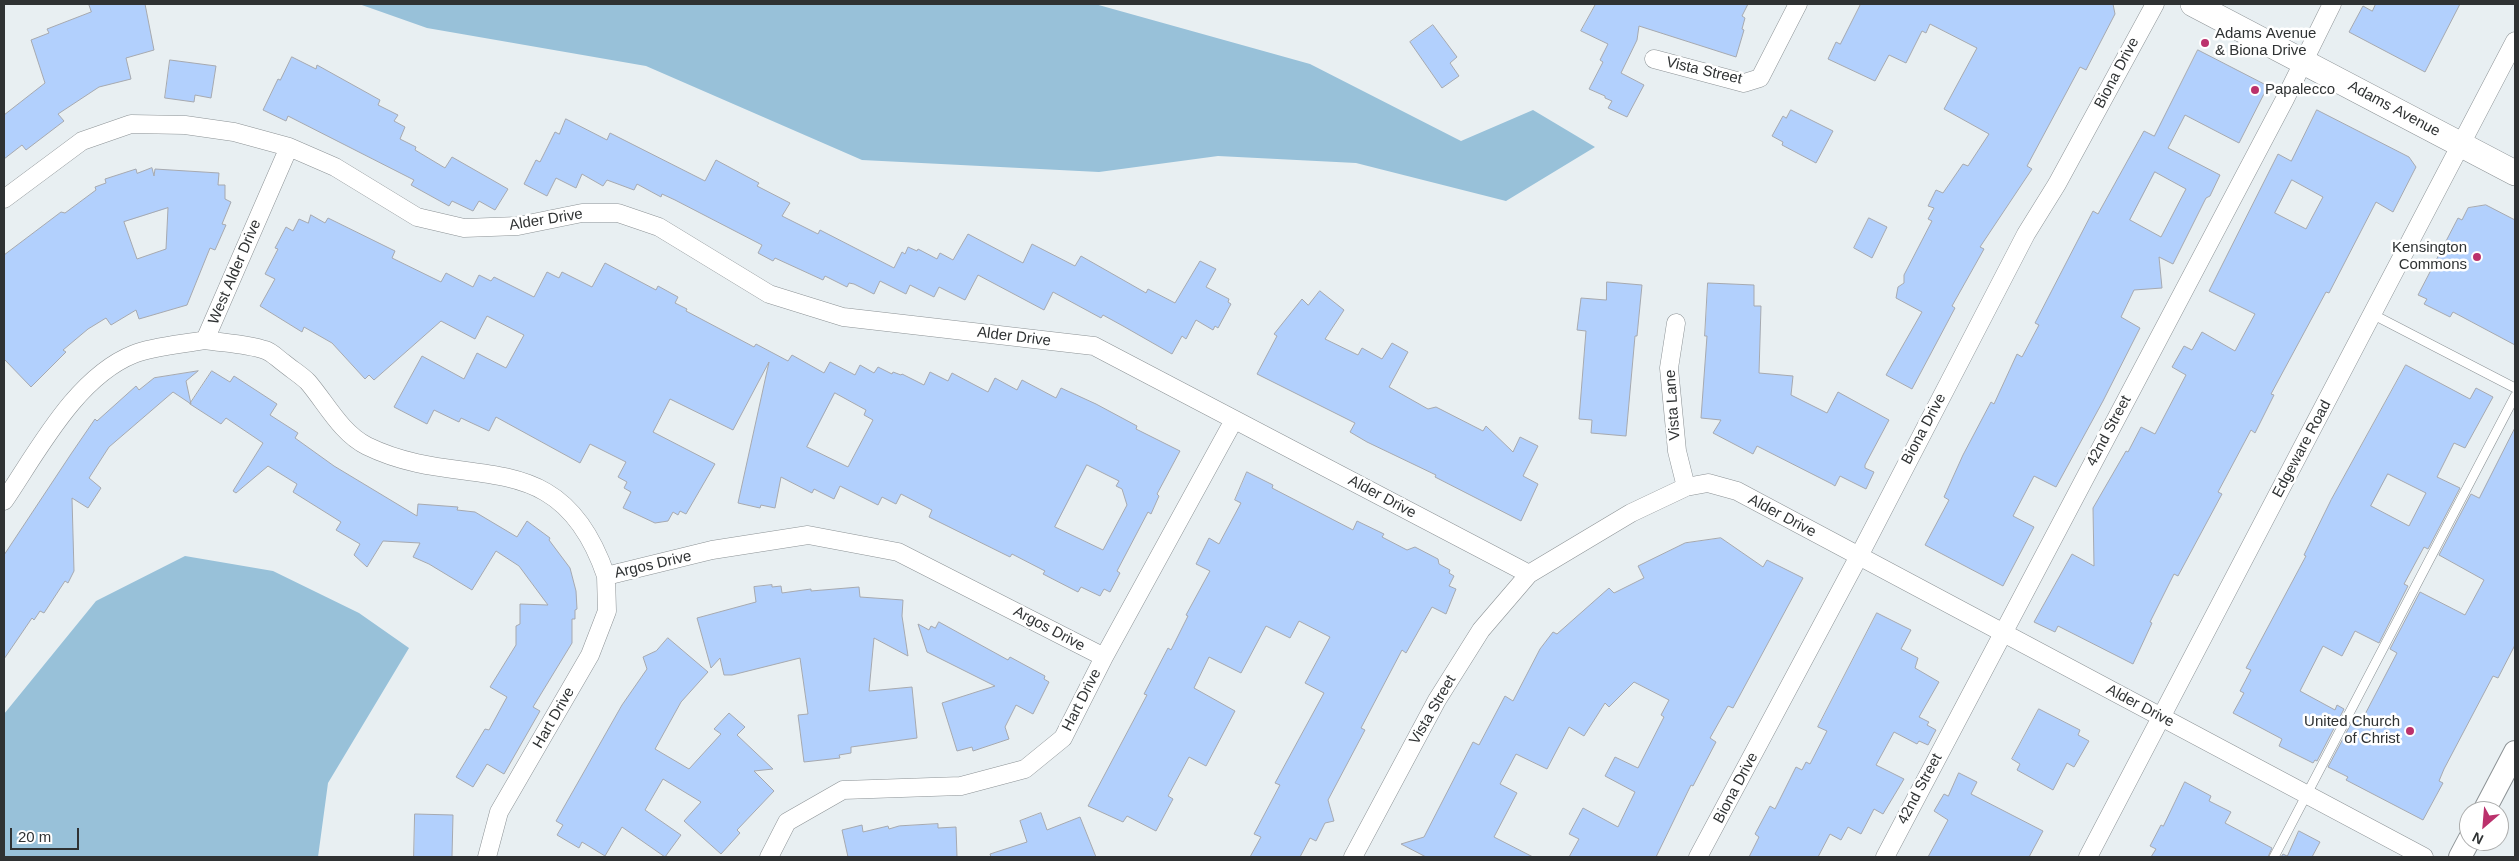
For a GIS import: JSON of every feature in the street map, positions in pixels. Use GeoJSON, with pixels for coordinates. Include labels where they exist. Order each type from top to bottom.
{"type":"FeatureCollection","features":[{"type":"Feature","properties":{"kind":"main road","name":"Adams Avenue"},"geometry":{"type":"LineString","coordinates":[[2193,4],[2515,173]]}},
{"type":"Feature","properties":{"kind":"street","name":"Vista Street"},"geometry":{"type":"LineString","coordinates":[[1654,60],[1744,83],[1760,78],[1798,4]]}},
{"type":"Feature","properties":{"kind":"street","name":"Biona Drive"},"geometry":{"type":"LineString","coordinates":[[1698,857],[1859,556],[2026,234],[2058,184],[2155,4]]}},
{"type":"Feature","properties":{"kind":"street","name":"42nd Street"},"geometry":{"type":"LineString","coordinates":[[1884,857],[2285,99],[2332,4]]}},
{"type":"Feature","properties":{"kind":"street","name":"Edgeware Road"},"geometry":{"type":"LineString","coordinates":[[2088,857],[2515,42]]}},
{"type":"Feature","properties":{"kind":"street","name":"Alder Drive"},"geometry":{"type":"LineString","coordinates":[[4,199],[82,142],[131,124],[184,125],[234,132],[289,147],[335,167],[417,217],[464,228],[518,226],[582,213],[618,213],[659,227],[769,294],[843,317],[1094,346],[1529,574],[1631,513],[1686,487],[1708,483],[1737,491],[2424,857]]}},
{"type":"Feature","properties":{"kind":"street","name":"West Alder Drive"},"geometry":{"type":"LineString","coordinates":[[4,501],[69,406],[103,372],[134,354],[205,340],[289,147]]}},
{"type":"Feature","properties":{"kind":"street","name":"Vista Lane"},"geometry":{"type":"LineString","coordinates":[[1676,323],[1669,368],[1677,451],[1686,487]]}},
{"type":"Feature","properties":{"kind":"street","name":"Argos Drive"},"geometry":{"type":"LineString","coordinates":[[205,340],[266,350],[306,381],[344,427],[365,445],[407,461],[505,475],[538,487],[566,506],[597,550],[606,576],[712,550],[808,535],[898,552],[1104,657]]}},
{"type":"Feature","properties":{"kind":"street","name":"Hart Drive"},"geometry":{"type":"LineString","coordinates":[[769,857],[787,822],[843,790],[961,786],[1025,769],[1063,738],[1104,657],[1234,420]]}},
{"type":"Feature","properties":{"kind":"street","name":"Vista Street"},"geometry":{"type":"LineString","coordinates":[[1353,857],[1437,700],[1481,630],[1529,574]]}},
{"type":"Feature","properties":{"kind":"street","name":"Hart Drive"},"geometry":{"type":"LineString","coordinates":[[487,857],[499,812],[590,655],[607,611],[606,576]]}},
{"type":"Feature","properties":{"kind":"street"},"geometry":{"type":"LineString","coordinates":[[2489,801],[2515,752]]}},
{"type":"Feature","properties":{"kind":"lane"},"geometry":{"type":"LineString","coordinates":[[2372,314],[2515,388]]}},
{"type":"Feature","properties":{"kind":"lane"},"geometry":{"type":"LineString","coordinates":[[2274,857],[2515,396]]}},
{"type":"Feature","properties":{"kind":"shaded area"},"geometry":{"type":"Polygon","coordinates":[[[359,4],[1095,4],[1310,64],[1461,141],[1533,110],[1595,147],[1506,201],[1356,163],[1218,156],[1099,172],[862,160],[646,66],[427,28],[359,4]]]}},
{"type":"Feature","properties":{"kind":"shaded area"},"geometry":{"type":"Polygon","coordinates":[[[185,556],[273,571],[359,613],[409,648],[328,783],[318,857],[4,857],[4,714],[96,601],[185,556]]]}},
{"type":"Feature","properties":{"kind":"building"},"geometry":{"type":"Polygon","coordinates":[[[89,4],[145,4],[154,50],[126,58],[131,79],[99,87],[58,114],[64,121],[26,150],[22,145],[4,159],[4,115],[45,83],[31,40],[49,33],[47,29],[91,12],[89,4]]]}},
{"type":"Feature","properties":{"kind":"building"},"geometry":{"type":"Polygon","coordinates":[[[1596,4],[1748,4],[1742,16],[1745,18],[1742,29],[1744,30],[1736,57],[1639,26],[1637,40],[1621,73],[1644,85],[1627,117],[1608,108],[1612,101],[1589,89],[1603,62],[1600,60],[1608,44],[1581,31],[1596,4]]]}},
{"type":"Feature","properties":{"kind":"building"},"geometry":{"type":"Polygon","coordinates":[[[1861,4],[2113,4],[2115,14],[2086,70],[2080,67],[2027,166],[2032,169],[1980,247],[1984,249],[1952,306],[1955,308],[1912,389],[1886,375],[1922,312],[1896,298],[1898,287],[1904,283],[1904,275],[1932,221],[1928,219],[1934,208],[1928,206],[1936,190],[1943,193],[1963,164],[1968,166],[1989,134],[1944,109],[1977,48],[1930,24],[1926,33],[1922,31],[1906,63],[1889,55],[1875,81],[1828,59],[1836,42],[1840,44],[1861,4]]]}},
{"type":"Feature","properties":{"kind":"building"},"geometry":{"type":"Polygon","coordinates":[[[2376,4],[2460,4],[2425,72],[2349,32],[2363,6],[2372,11],[2376,4]]]}},
{"type":"Feature","properties":{"kind":"building"},"geometry":{"type":"Polygon","coordinates":[[[1433,25],[1457,57],[1450,63],[1459,76],[1442,88],[1410,42],[1433,25]]]}},
{"type":"Feature","properties":{"kind":"building"},"geometry":{"type":"Polygon","coordinates":[[[2198,50],[2268,86],[2239,143],[2185,115],[2168,148],[2220,175],[2210,196],[2206,198],[2173,264],[2159,257],[2162,288],[2134,290],[2121,317],[2140,328],[2056,487],[2034,476],[2013,516],[2034,527],[2003,586],[1925,545],[1949,500],[1944,497],[1963,455],[1991,402],[1994,404],[2017,354],[2022,357],[2039,325],[2035,323],[2093,211],[2098,214],[2144,131],[2154,136],[2198,50]],[[2155,172],[2130,220],[2161,237],[2186,189],[2155,172]]]}},
{"type":"Feature","properties":{"kind":"building"},"geometry":{"type":"Polygon","coordinates":[[[292,57],[316,69],[317,65],[380,100],[378,105],[398,115],[394,121],[405,127],[400,139],[416,147],[415,150],[445,168],[452,157],[508,189],[495,210],[479,201],[473,211],[452,201],[449,206],[411,185],[414,180],[288,116],[286,121],[263,110],[278,79],[280,80],[292,57]]]}},
{"type":"Feature","properties":{"kind":"building"},"geometry":{"type":"Polygon","coordinates":[[[170,60],[216,66],[211,98],[195,95],[194,102],[165,98],[170,60]]]}},
{"type":"Feature","properties":{"kind":"building"},"geometry":{"type":"Polygon","coordinates":[[[1791,110],[1833,131],[1816,163],[1782,145],[1783,142],[1772,136],[1783,116],[1786,118],[1791,110]]]}},
{"type":"Feature","properties":{"kind":"building"},"geometry":{"type":"Polygon","coordinates":[[[2317,110],[2409,157],[2416,167],[2393,212],[2376,202],[2329,293],[2326,292],[2271,394],[2274,395],[2255,433],[2251,430],[2218,492],[2222,494],[2178,576],[2174,574],[2150,622],[2152,623],[2133,664],[2058,626],[2055,632],[2034,622],[2072,554],[2094,566],[2093,508],[2126,451],[2128,452],[2141,427],[2155,434],[2186,375],[2172,367],[2184,346],[2192,350],[2202,332],[2235,351],[2255,314],[2209,291],[2278,154],[2291,161],[2317,110]],[[2292,180],[2275,213],[2306,229],[2323,197],[2292,180]]]}},
{"type":"Feature","properties":{"kind":"building"},"geometry":{"type":"Polygon","coordinates":[[[566,119],[607,140],[610,133],[705,181],[716,160],[759,183],[757,186],[790,203],[782,216],[818,234],[820,230],[894,268],[902,252],[905,254],[908,247],[917,251],[918,249],[937,259],[940,253],[953,260],[968,234],[1023,263],[1032,244],[1075,266],[1081,256],[1146,293],[1148,289],[1175,303],[1200,261],[1216,269],[1206,287],[1229,299],[1228,302],[1231,304],[1218,328],[1215,326],[1213,330],[1196,320],[1186,339],[1182,336],[1172,354],[1103,315],[1101,318],[1053,292],[1044,310],[978,275],[965,300],[939,287],[934,297],[910,285],[906,294],[880,281],[874,294],[854,284],[849,283],[847,287],[825,276],[823,280],[775,258],[773,261],[758,253],[762,245],[675,200],[662,194],[661,197],[637,184],[634,190],[607,180],[603,186],[582,174],[576,188],[556,178],[547,196],[524,184],[536,160],[540,162],[555,132],[559,134],[566,119]]]}},
{"type":"Feature","properties":{"kind":"building"},"geometry":{"type":"Polygon","coordinates":[[[152,168],[154,176],[155,169],[219,173],[218,185],[225,185],[225,199],[231,202],[222,224],[226,225],[215,250],[210,248],[187,305],[139,319],[136,310],[111,325],[106,318],[88,329],[63,350],[66,352],[31,387],[4,359],[4,255],[61,212],[65,213],[96,190],[95,187],[106,183],[105,179],[136,169],[137,173],[152,168]],[[168,208],[124,222],[137,259],[166,249],[168,208]]]}},
{"type":"Feature","properties":{"kind":"building","name":"Kensington Commons"},"geometry":{"type":"Polygon","coordinates":[[[2486,205],[2515,220],[2515,345],[2453,312],[2450,317],[2424,304],[2427,299],[2418,295],[2458,218],[2462,220],[2468,208],[2486,205]]]}},
{"type":"Feature","properties":{"kind":"building"},"geometry":{"type":"Polygon","coordinates":[[[311,215],[325,223],[328,218],[395,251],[392,258],[441,282],[446,273],[473,287],[479,275],[491,281],[494,277],[534,297],[547,272],[559,278],[562,272],[592,287],[605,263],[656,290],[658,286],[678,297],[675,303],[687,309],[686,311],[754,347],[756,344],[788,361],[792,355],[824,373],[830,362],[855,375],[860,365],[874,373],[878,367],[892,374],[893,372],[902,374],[924,385],[930,372],[948,381],[952,373],[988,392],[995,378],[1017,390],[1022,380],[1056,398],[1061,388],[1096,404],[1137,426],[1136,429],[1180,451],[1157,494],[1159,496],[1151,514],[1148,512],[1117,571],[1120,573],[1110,592],[1104,589],[1100,596],[1081,587],[1078,592],[1043,574],[1045,571],[1012,554],[1010,557],[929,517],[932,510],[901,494],[896,504],[882,497],[878,505],[840,486],[834,499],[814,489],[812,493],[781,477],[775,508],[761,505],[760,508],[738,503],[769,362],[733,430],[670,399],[653,432],[715,464],[686,514],[680,511],[678,515],[673,512],[668,521],[655,523],[623,508],[631,492],[624,488],[627,482],[618,477],[626,462],[590,444],[580,463],[496,417],[489,431],[461,418],[459,422],[434,410],[427,424],[394,407],[422,356],[464,379],[477,353],[506,368],[524,335],[487,316],[475,339],[441,321],[374,380],[369,375],[365,379],[332,343],[304,327],[302,332],[260,306],[275,279],[265,274],[278,249],[275,248],[286,227],[293,231],[299,219],[308,223],[311,215]],[[835,393],[807,447],[848,467],[873,420],[864,415],[866,410],[835,393]],[[1087,465],[1055,527],[1103,550],[1127,505],[1122,489],[1116,486],[1119,481],[1087,465]]]}},
{"type":"Feature","properties":{"kind":"building"},"geometry":{"type":"Polygon","coordinates":[[[1869,218],[1887,227],[1872,258],[1854,248],[1869,218]]]}},
{"type":"Feature","properties":{"kind":"building"},"geometry":{"type":"Polygon","coordinates":[[[1607,282],[1642,285],[1637,336],[1635,336],[1626,436],[1591,433],[1592,420],[1579,419],[1586,331],[1577,330],[1581,298],[1606,300],[1607,282]]]}},
{"type":"Feature","properties":{"kind":"building"},"geometry":{"type":"Polygon","coordinates":[[[1708,283],[1754,285],[1754,306],[1761,306],[1759,373],[1793,376],[1791,395],[1827,413],[1838,392],[1889,420],[1865,465],[1865,468],[1874,472],[1866,489],[1840,476],[1835,486],[1757,446],[1753,454],[1713,433],[1721,420],[1701,418],[1707,336],[1705,336],[1708,283]]]}},
{"type":"Feature","properties":{"kind":"building"},"geometry":{"type":"Polygon","coordinates":[[[1320,291],[1344,310],[1325,339],[1358,355],[1362,348],[1382,359],[1392,343],[1408,352],[1389,387],[1428,409],[1436,407],[1483,431],[1486,426],[1513,452],[1520,437],[1538,446],[1523,476],[1538,484],[1521,521],[1435,477],[1436,475],[1367,442],[1350,432],[1355,423],[1257,374],[1277,336],[1274,334],[1302,299],[1308,305],[1320,291]]]}},
{"type":"Feature","properties":{"kind":"building"},"geometry":{"type":"Polygon","coordinates":[[[2406,365],[2470,399],[2476,388],[2493,397],[2465,448],[2454,443],[2437,477],[2460,488],[2428,549],[2424,547],[2404,584],[2408,586],[2379,643],[2355,631],[2342,656],[2323,646],[2300,691],[2335,710],[2337,705],[2344,709],[2317,761],[2315,760],[2313,763],[2279,746],[2282,739],[2233,713],[2244,693],[2240,691],[2251,670],[2246,668],[2306,556],[2304,555],[2331,500],[2406,365]],[[2388,474],[2371,506],[2409,526],[2426,493],[2388,474]]]}},
{"type":"Feature","properties":{"kind":"building"},"geometry":{"type":"Polygon","coordinates":[[[198,371],[186,381],[191,404],[173,392],[109,447],[89,478],[101,488],[88,508],[72,498],[74,571],[68,583],[65,581],[44,613],[40,611],[34,620],[32,618],[4,659],[4,555],[71,454],[95,419],[97,421],[136,386],[139,390],[154,378],[198,371]]]}},
{"type":"Feature","properties":{"kind":"building"},"geometry":{"type":"Polygon","coordinates":[[[212,371],[230,382],[234,376],[277,404],[270,415],[298,433],[295,438],[334,466],[417,516],[418,504],[458,507],[457,510],[475,512],[517,537],[527,521],[550,538],[549,540],[570,568],[576,591],[577,609],[575,610],[575,619],[572,619],[572,643],[533,707],[540,711],[504,774],[487,764],[473,787],[456,777],[485,729],[489,730],[507,697],[490,687],[516,645],[516,626],[520,624],[520,604],[548,605],[519,566],[496,551],[472,590],[429,564],[413,557],[420,543],[383,541],[367,567],[354,555],[360,544],[336,530],[341,522],[293,492],[297,484],[268,466],[236,493],[233,491],[263,443],[226,418],[221,424],[190,404],[212,371]]]}},
{"type":"Feature","properties":{"kind":"building"},"geometry":{"type":"Polygon","coordinates":[[[2515,428],[2515,645],[2498,678],[2493,676],[2444,769],[2439,781],[2443,783],[2423,820],[2346,780],[2348,777],[2328,767],[2355,716],[2362,720],[2397,653],[2390,649],[2420,592],[2465,615],[2484,580],[2439,555],[2471,494],[2479,498],[2515,428]]]}},
{"type":"Feature","properties":{"kind":"building"},"geometry":{"type":"Polygon","coordinates":[[[1247,472],[1273,485],[1272,488],[1353,530],[1357,521],[1384,534],[1382,537],[1407,550],[1415,547],[1438,559],[1439,564],[1450,570],[1449,573],[1454,576],[1449,586],[1456,589],[1446,614],[1432,607],[1406,653],[1402,650],[1361,728],[1365,730],[1328,800],[1334,821],[1325,823],[1316,841],[1310,838],[1300,857],[1250,857],[1261,837],[1254,834],[1280,785],[1275,783],[1324,693],[1305,683],[1330,637],[1299,621],[1290,638],[1266,626],[1241,673],[1209,657],[1194,688],[1235,711],[1206,766],[1189,757],[1168,796],[1173,799],[1156,831],[1127,816],[1123,822],[1088,806],[1147,695],[1144,694],[1168,648],[1171,650],[1188,616],[1186,615],[1210,571],[1196,564],[1209,538],[1219,544],[1241,503],[1235,500],[1247,472]]]}},
{"type":"Feature","properties":{"kind":"building"},"geometry":{"type":"Polygon","coordinates":[[[1721,538],[1763,567],[1767,560],[1803,578],[1733,708],[1728,706],[1710,738],[1716,742],[1693,786],[1691,785],[1656,857],[1569,857],[1579,839],[1569,834],[1583,808],[1618,827],[1635,792],[1605,776],[1615,757],[1638,768],[1664,717],[1661,715],[1669,700],[1634,682],[1609,707],[1605,703],[1584,736],[1569,727],[1547,769],[1516,754],[1500,784],[1517,793],[1494,837],[1533,857],[1426,857],[1401,844],[1424,837],[1473,742],[1479,745],[1505,696],[1513,701],[1540,649],[1553,632],[1557,634],[1609,588],[1614,593],[1644,578],[1638,566],[1685,543],[1721,538]]]}},
{"type":"Feature","properties":{"kind":"building"},"geometry":{"type":"Polygon","coordinates":[[[772,585],[772,587],[781,586],[782,593],[811,589],[811,591],[859,587],[860,597],[903,600],[902,616],[908,656],[874,638],[869,691],[912,687],[917,738],[851,747],[851,753],[839,755],[840,758],[804,762],[798,715],[808,714],[800,658],[732,675],[724,675],[720,658],[711,668],[697,618],[756,602],[754,587],[772,585]]]}},
{"type":"Feature","properties":{"kind":"building"},"geometry":{"type":"Polygon","coordinates":[[[1877,613],[1911,630],[1901,649],[1918,658],[1915,668],[1939,682],[1919,717],[1929,722],[1927,725],[1936,730],[1928,745],[1919,741],[1917,744],[1894,732],[1876,765],[1904,779],[1883,814],[1874,809],[1861,834],[1848,827],[1841,840],[1830,834],[1818,857],[1749,857],[1759,837],[1755,834],[1770,806],[1775,809],[1796,767],[1802,770],[1806,762],[1810,764],[1827,731],[1818,727],[1877,613]]]}},
{"type":"Feature","properties":{"kind":"building"},"geometry":{"type":"Polygon","coordinates":[[[939,622],[1008,660],[1010,657],[1045,676],[1044,679],[1049,682],[1033,714],[1016,705],[1005,727],[1009,739],[973,751],[972,747],[957,751],[942,703],[995,686],[927,652],[918,624],[929,630],[931,626],[935,628],[939,622]]]}},
{"type":"Feature","properties":{"kind":"building"},"geometry":{"type":"Polygon","coordinates":[[[668,638],[708,672],[681,702],[655,749],[689,769],[721,734],[714,729],[729,713],[745,727],[737,735],[773,769],[754,771],[774,791],[737,830],[740,833],[721,854],[684,821],[701,802],[663,779],[645,810],[681,835],[665,857],[622,827],[605,856],[582,842],[579,848],[557,835],[563,825],[556,821],[622,705],[647,669],[643,657],[656,651],[668,638]]]}},
{"type":"Feature","properties":{"kind":"building"},"geometry":{"type":"Polygon","coordinates":[[[2039,709],[2080,730],[2078,735],[2089,741],[2074,767],[2067,763],[2053,790],[2017,770],[2020,764],[2012,759],[2039,709]]]}},
{"type":"Feature","properties":{"kind":"building"},"geometry":{"type":"Polygon","coordinates":[[[1959,773],[1977,782],[1971,794],[2043,831],[2029,857],[1928,857],[1948,820],[1934,811],[1944,794],[1948,796],[1959,773]]]}},
{"type":"Feature","properties":{"kind":"building"},"geometry":{"type":"Polygon","coordinates":[[[2185,782],[2211,796],[2209,801],[2231,812],[2225,823],[2272,848],[2268,857],[2151,857],[2156,849],[2150,846],[2161,825],[2163,826],[2185,782]]]}},
{"type":"Feature","properties":{"kind":"building"},"geometry":{"type":"Polygon","coordinates":[[[1041,813],[1047,830],[1080,817],[1096,857],[991,857],[990,854],[1027,842],[1020,821],[1041,813]]]}},
{"type":"Feature","properties":{"kind":"building"},"geometry":{"type":"Polygon","coordinates":[[[415,814],[453,815],[452,857],[414,857],[415,814]]]}},
{"type":"Feature","properties":{"kind":"building"},"geometry":{"type":"Polygon","coordinates":[[[938,824],[938,828],[956,827],[957,857],[848,857],[842,830],[862,825],[863,832],[888,826],[889,829],[899,826],[938,824]]]}},
{"type":"Feature","properties":{"kind":"building"},"geometry":{"type":"Polygon","coordinates":[[[2299,831],[2320,842],[2312,857],[2281,857],[2283,854],[2287,856],[2299,831]]]}},
{"type":"Feature","properties":{"kind":"place","name":"Adams Avenue & Biona Drive"},"geometry":{"type":"Point","coordinates":[2205,43]}},
{"type":"Feature","properties":{"kind":"place","name":"Papalecco"},"geometry":{"type":"Point","coordinates":[2255,90]}},
{"type":"Feature","properties":{"kind":"place","name":"Kensington Commons"},"geometry":{"type":"Point","coordinates":[2477,257]}},
{"type":"Feature","properties":{"kind":"place","name":"United Church of Christ"},"geometry":{"type":"Point","coordinates":[2410,731]}}]}
